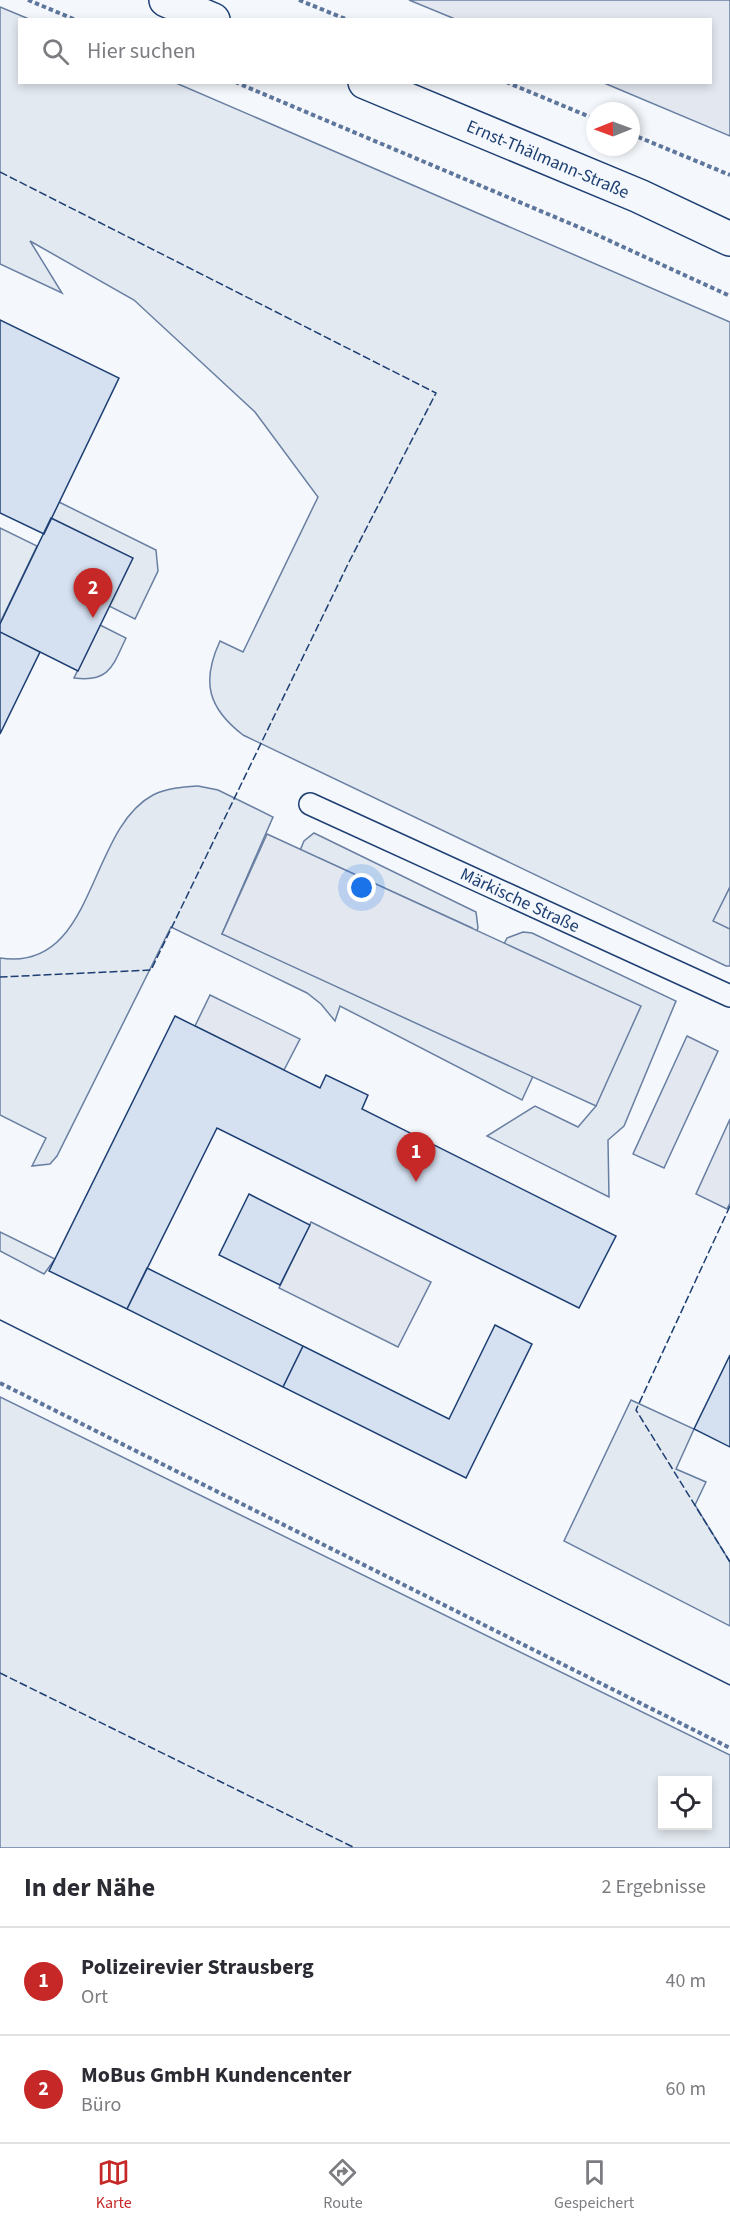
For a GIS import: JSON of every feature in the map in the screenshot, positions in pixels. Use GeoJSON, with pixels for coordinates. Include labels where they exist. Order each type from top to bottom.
{"type":"FeatureCollection","features":[{"type":"Feature","properties":{"kind":"main road"},"geometry":{"type":"LineString","coordinates":[[166,0],[208,18]]}},
{"type":"Feature","properties":{"kind":"main road","name":"Ernst-Thälmann-Straße"},"geometry":{"type":"LineString","coordinates":[[370,84],[639,196],[730,239]]}},
{"type":"Feature","properties":{"kind":"lane","name":"Märkische Straße"},"geometry":{"type":"LineString","coordinates":[[310,804],[730,996]]}},
{"type":"Feature","properties":{"kind":"path"},"geometry":{"type":"LineString","coordinates":[[28,0],[71,18]]}},
{"type":"Feature","properties":{"kind":"path"},"geometry":{"type":"LineString","coordinates":[[299,0],[343,18]]}},
{"type":"Feature","properties":{"kind":"path"},"geometry":{"type":"LineString","coordinates":[[240,84],[551,216],[730,296]]}},
{"type":"Feature","properties":{"kind":"path"},"geometry":{"type":"LineString","coordinates":[[511,84],[586,115]]}},
{"type":"Feature","properties":{"kind":"path"},"geometry":{"type":"LineString","coordinates":[[640,138],[730,175]]}},
{"type":"Feature","properties":{"kind":"path"},"geometry":{"type":"LineString","coordinates":[[0,1383],[730,1748]]}},
{"type":"Feature","properties":{"kind":"shaded area"},"geometry":{"type":"Polygon","coordinates":[[[409,0],[730,0],[730,136],[606,84],[712,84],[712,18],[453,18],[409,0]]]}},
{"type":"Feature","properties":{"kind":"shaded area"},"geometry":{"type":"Polygon","coordinates":[[[0,7],[27,18],[18,18],[18,84],[178,84],[730,322],[730,887],[714,921],[730,929],[730,966],[243,735],[231,725],[215,704],[211,693],[211,669],[214,656],[220,641],[243,652],[318,497],[255,412],[134,300],[30,241],[62,293],[0,264],[0,7]]]}},
{"type":"Feature","properties":{"kind":"shaded area"},"geometry":{"type":"Polygon","coordinates":[[[59,502],[156,550],[158,571],[135,619],[109,606],[51,518],[59,502]]]}},
{"type":"Feature","properties":{"kind":"shaded area"},"geometry":{"type":"Polygon","coordinates":[[[0,528],[37,546],[0,623],[0,528]]]}},
{"type":"Feature","properties":{"kind":"shaded area"},"geometry":{"type":"Polygon","coordinates":[[[100,625],[126,638],[113,664],[103,675],[86,679],[74,678],[100,625]]]}},
{"type":"Feature","properties":{"kind":"shaded area"},"geometry":{"type":"Polygon","coordinates":[[[198,786],[218,790],[273,817],[222,934],[547,1046],[522,1100],[340,1006],[335,1021],[321,1004],[307,993],[171,927],[57,1156],[50,1164],[32,1166],[46,1138],[0,1115],[0,958],[31,957],[55,944],[73,922],[115,837],[131,813],[153,795],[175,788],[198,786]]]}},
{"type":"Feature","properties":{"kind":"shaded area"},"geometry":{"type":"Polygon","coordinates":[[[314,833],[476,912],[478,928],[464,960],[472,928],[319,858],[291,872],[304,841],[314,833]]]}},
{"type":"Feature","properties":{"kind":"shaded area"},"geometry":{"type":"Polygon","coordinates":[[[267,834],[641,1006],[596,1106],[222,934],[267,834]]]}},
{"type":"Feature","properties":{"kind":"shaded area"},"geometry":{"type":"Polygon","coordinates":[[[730,887],[730,929],[713,921],[730,887]]]}},
{"type":"Feature","properties":{"kind":"shaded area"},"geometry":{"type":"Polygon","coordinates":[[[523,932],[532,933],[676,1001],[624,1126],[608,1140],[609,1197],[487,1136],[535,1106],[578,1127],[596,1106],[495,962],[507,938],[523,932]]]}},
{"type":"Feature","properties":{"kind":"shaded area"},"geometry":{"type":"Polygon","coordinates":[[[210,995],[300,1039],[284,1070],[195,1026],[210,995]]]}},
{"type":"Feature","properties":{"kind":"shaded area"},"geometry":{"type":"Polygon","coordinates":[[[687,1036],[718,1051],[664,1168],[633,1154],[687,1036]]]}},
{"type":"Feature","properties":{"kind":"shaded area"},"geometry":{"type":"Polygon","coordinates":[[[730,1119],[730,1203],[727,1209],[696,1194],[730,1119]]]}},
{"type":"Feature","properties":{"kind":"shaded area"},"geometry":{"type":"Polygon","coordinates":[[[311,1222],[431,1282],[398,1347],[279,1288],[311,1222]]]}},
{"type":"Feature","properties":{"kind":"shaded area"},"geometry":{"type":"Polygon","coordinates":[[[0,1232],[55,1259],[44,1274],[0,1251],[0,1232]]]}},
{"type":"Feature","properties":{"kind":"shaded area"},"geometry":{"type":"Polygon","coordinates":[[[0,1397],[730,1755],[730,1848],[0,1848],[0,1397]]]}},
{"type":"Feature","properties":{"kind":"shaded area"},"geometry":{"type":"Polygon","coordinates":[[[631,1400],[694,1429],[676,1469],[706,1482],[695,1505],[730,1562],[730,1626],[564,1541],[631,1400]]]}},
{"type":"Feature","properties":{"kind":"building"},"geometry":{"type":"Polygon","coordinates":[[[0,320],[119,378],[44,534],[0,513],[0,320]]]}},
{"type":"Feature","properties":{"kind":"building"},"geometry":{"type":"Polygon","coordinates":[[[51,518],[133,558],[78,671],[0,632],[0,624],[51,518]]]}},
{"type":"Feature","properties":{"kind":"building"},"geometry":{"type":"Polygon","coordinates":[[[0,632],[40,652],[0,734],[0,632]]]}},
{"type":"Feature","properties":{"kind":"building"},"geometry":{"type":"Polygon","coordinates":[[[175,1016],[320,1088],[326,1075],[368,1095],[362,1109],[616,1236],[579,1308],[217,1128],[127,1309],[49,1271],[175,1016]]]}},
{"type":"Feature","properties":{"kind":"building"},"geometry":{"type":"Polygon","coordinates":[[[249,1194],[310,1225],[280,1285],[219,1255],[249,1194]]]}},
{"type":"Feature","properties":{"kind":"building"},"geometry":{"type":"Polygon","coordinates":[[[147,1268],[303,1346],[283,1387],[127,1309],[147,1268]]]}},
{"type":"Feature","properties":{"kind":"building"},"geometry":{"type":"Polygon","coordinates":[[[495,1325],[532,1344],[466,1478],[283,1387],[303,1346],[449,1419],[495,1325]]]}},
{"type":"Feature","properties":{"kind":"building"},"geometry":{"type":"Polygon","coordinates":[[[730,1355],[730,1447],[694,1429],[730,1355]]]}},
{"type":"Feature","properties":{"kind":"tram line"},"geometry":{"type":"LineString","coordinates":[[0,1320],[730,1685]]}},
{"type":"Feature","properties":{"kind":"fence"},"geometry":{"type":"LineString","coordinates":[[0,172],[436,393],[349,562],[151,970],[0,977]]}},
{"type":"Feature","properties":{"kind":"fence"},"geometry":{"type":"LineString","coordinates":[[730,1206],[636,1410],[730,1562]]}},
{"type":"Feature","properties":{"kind":"fence"},"geometry":{"type":"LineString","coordinates":[[0,1673],[355,1848]]}},
{"type":"Feature","properties":{"kind":"place","name":"MoBus GmbH Kundencenter"},"geometry":{"type":"Point","coordinates":[93,618]}},
{"type":"Feature","properties":{"kind":"place","name":"Polizeirevier Strausberg"},"geometry":{"type":"Point","coordinates":[416,1182]}}]}
